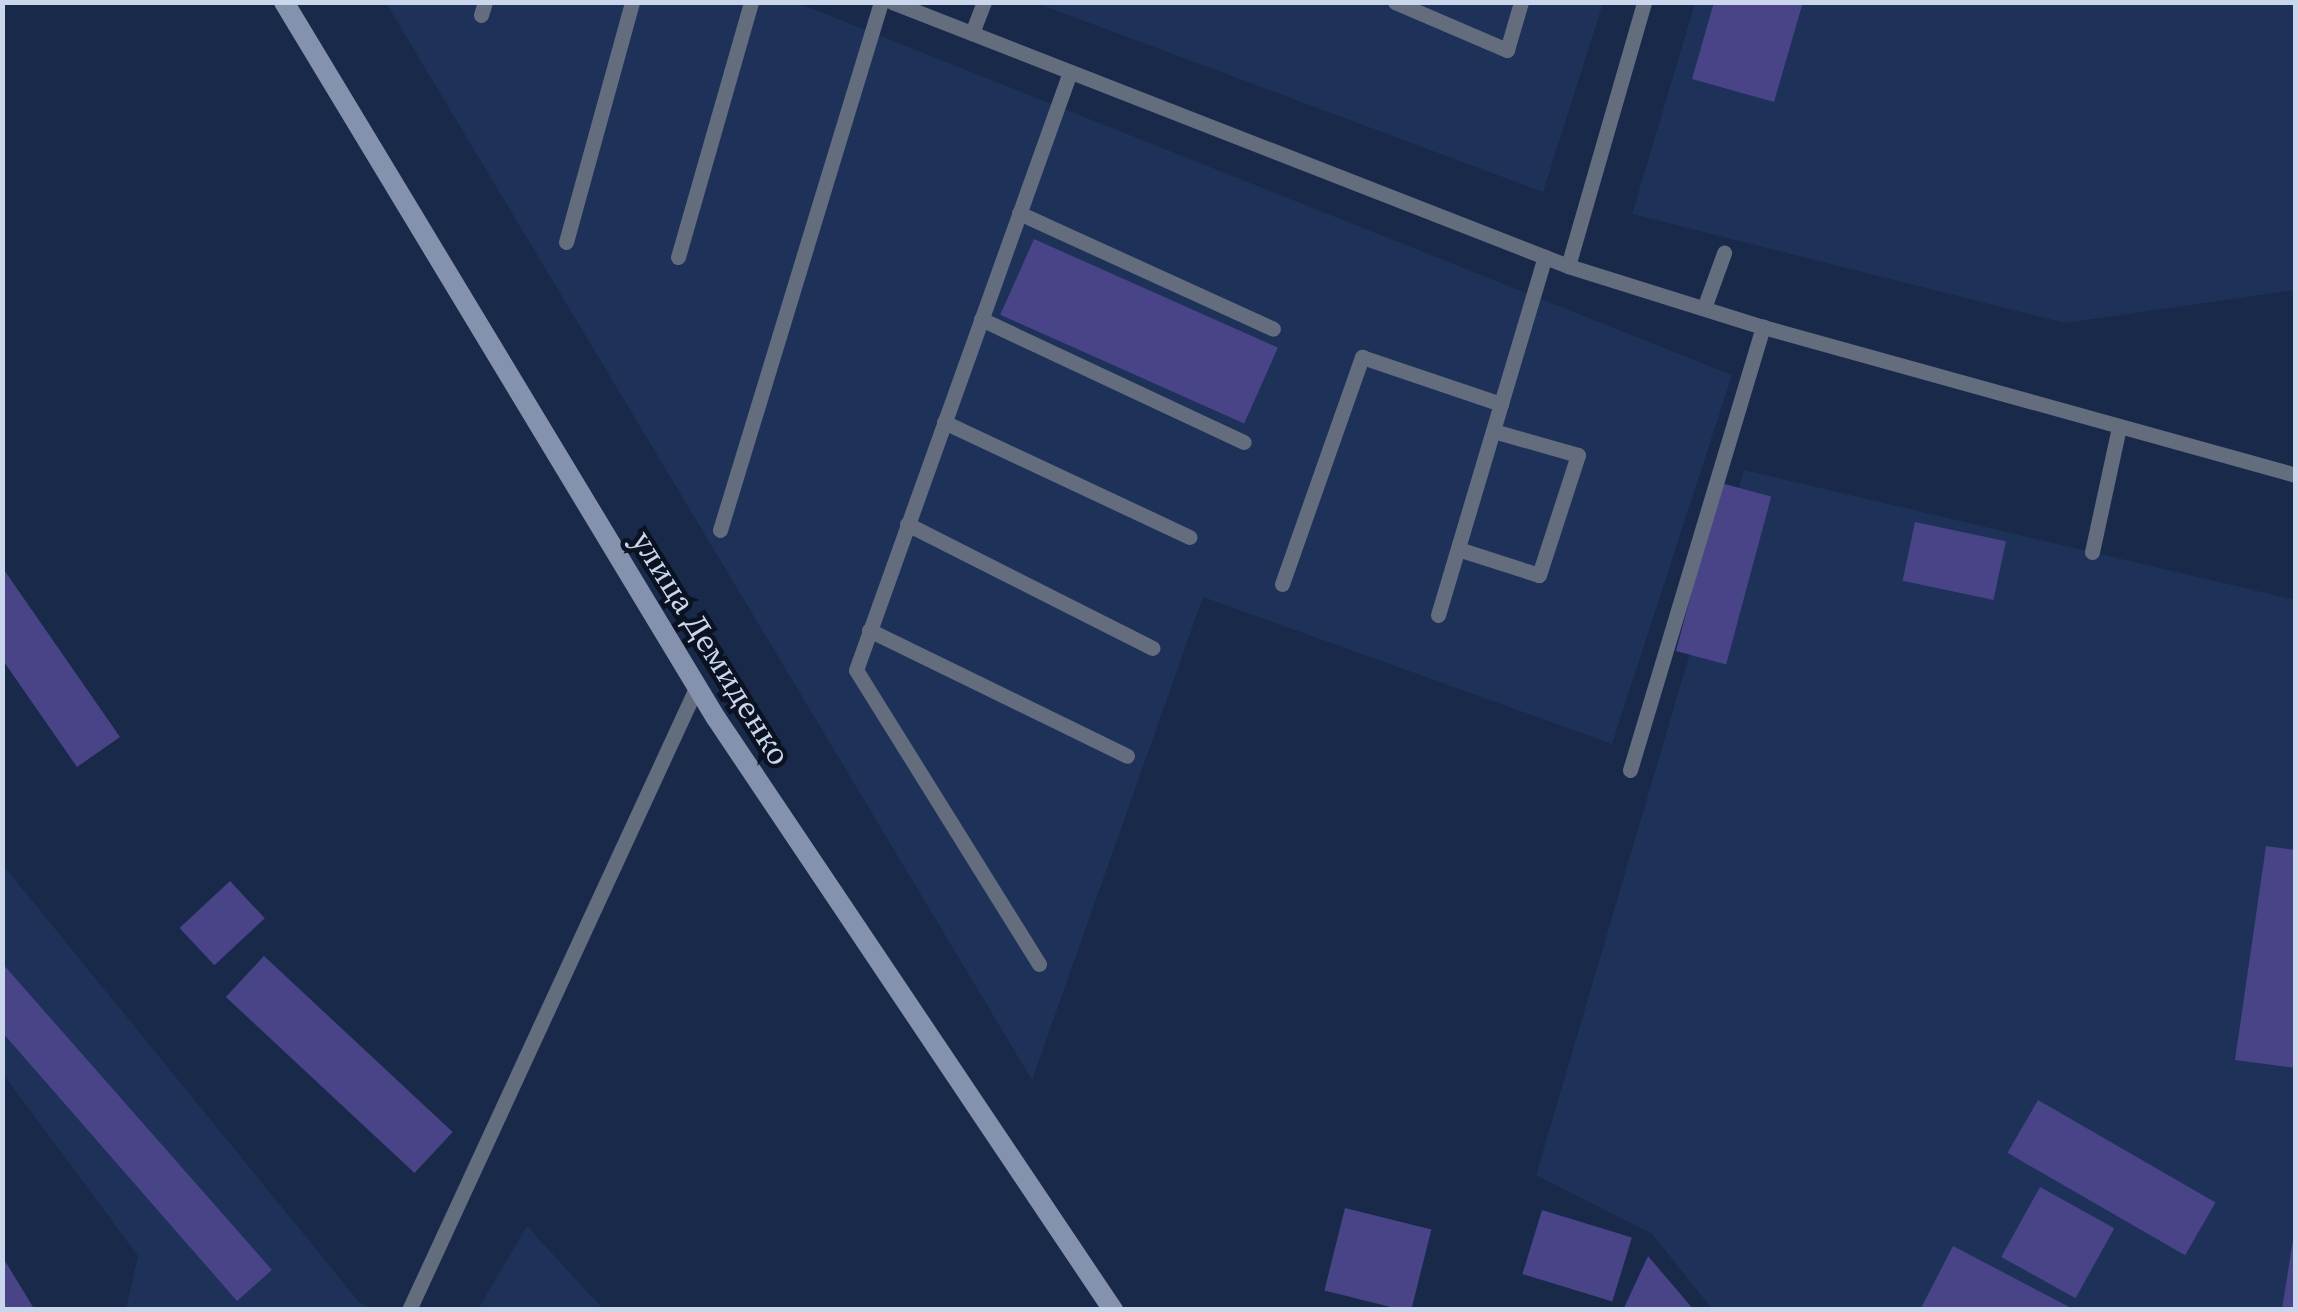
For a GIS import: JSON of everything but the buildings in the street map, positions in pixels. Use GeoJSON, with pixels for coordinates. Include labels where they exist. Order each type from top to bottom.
{"type":"FeatureCollection","features":[{"type":"Feature","properties":{"kind":"main road","name":"улица Демиденко"},"geometry":{"type":"LineString","coordinates":[[284,2],[697,686],[1113,1310]]}},
{"type":"Feature","properties":{"kind":"lane"},"geometry":{"type":"LineString","coordinates":[[566,242],[632,2]]}},
{"type":"Feature","properties":{"kind":"lane"},"geometry":{"type":"LineString","coordinates":[[678,257],[751,2]]}},
{"type":"Feature","properties":{"kind":"lane"},"geometry":{"type":"LineString","coordinates":[[720,530],[882,2]]}},
{"type":"Feature","properties":{"kind":"lane"},"geometry":{"type":"LineString","coordinates":[[892,2],[1568,266],[1764,328],[2296,475]]}},
{"type":"Feature","properties":{"kind":"lane"},"geometry":{"type":"LineString","coordinates":[[972,33],[984,2]]}},
{"type":"Feature","properties":{"kind":"lane"},"geometry":{"type":"LineString","coordinates":[[1394,2],[1507,50],[1522,2]]}},
{"type":"Feature","properties":{"kind":"lane"},"geometry":{"type":"LineString","coordinates":[[1568,266],[1644,2]]}},
{"type":"Feature","properties":{"kind":"lane"},"geometry":{"type":"LineString","coordinates":[[1039,964],[856,670],[1070,72]]}},
{"type":"Feature","properties":{"kind":"lane"},"geometry":{"type":"LineString","coordinates":[[1020,213],[1273,329]]}},
{"type":"Feature","properties":{"kind":"lane"},"geometry":{"type":"LineString","coordinates":[[1704,308],[1724,252]]}},
{"type":"Feature","properties":{"kind":"lane"},"geometry":{"type":"LineString","coordinates":[[1438,615],[1545,257]]}},
{"type":"Feature","properties":{"kind":"lane"},"geometry":{"type":"LineString","coordinates":[[981,319],[1244,442]]}},
{"type":"Feature","properties":{"kind":"lane"},"geometry":{"type":"LineString","coordinates":[[1630,770],[1764,328]]}},
{"type":"Feature","properties":{"kind":"lane"},"geometry":{"type":"LineString","coordinates":[[1282,584],[1362,357],[1501,404]]}},
{"type":"Feature","properties":{"kind":"lane"},"geometry":{"type":"LineString","coordinates":[[944,422],[1189,537]]}},
{"type":"Feature","properties":{"kind":"lane"},"geometry":{"type":"LineString","coordinates":[[2092,552],[2120,427]]}},
{"type":"Feature","properties":{"kind":"lane"},"geometry":{"type":"LineString","coordinates":[[1458,549],[1539,576],[1578,455],[1493,431]]}},
{"type":"Feature","properties":{"kind":"lane"},"geometry":{"type":"LineString","coordinates":[[907,524],[1152,648]]}},
{"type":"Feature","properties":{"kind":"lane"},"geometry":{"type":"LineString","coordinates":[[869,630],[1127,756]]}},
{"type":"Feature","properties":{"kind":"lane"},"geometry":{"type":"LineString","coordinates":[[410,1310],[697,686]]}},
{"type":"Feature","properties":{"kind":"shaded area"},"geometry":{"type":"Polygon","coordinates":[[[386,3],[798,3],[1732,375],[1612,744],[1203,597],[1032,1080],[386,3]]]}},
{"type":"Feature","properties":{"kind":"shaded area"},"geometry":{"type":"Polygon","coordinates":[[[1036,3],[1603,3],[1543,192],[1036,3]]]}},
{"type":"Feature","properties":{"kind":"shaded area"},"geometry":{"type":"Polygon","coordinates":[[[1695,3],[2295,3],[2295,290],[2065,323],[1632,214],[1695,3]]]}},
{"type":"Feature","properties":{"kind":"shaded area"},"geometry":{"type":"Polygon","coordinates":[[[1744,470],[2295,600],[2295,1309],[1712,1309],[1652,1234],[1536,1175],[1744,470]]]}},
{"type":"Feature","properties":{"kind":"shaded area"},"geometry":{"type":"Polygon","coordinates":[[[3,865],[359,1302],[373,1309],[126,1309],[138,1256],[3,1074],[3,865]]]}},
{"type":"Feature","properties":{"kind":"shaded area"},"geometry":{"type":"Polygon","coordinates":[[[527,1226],[603,1309],[478,1309],[527,1226]]]}}]}
